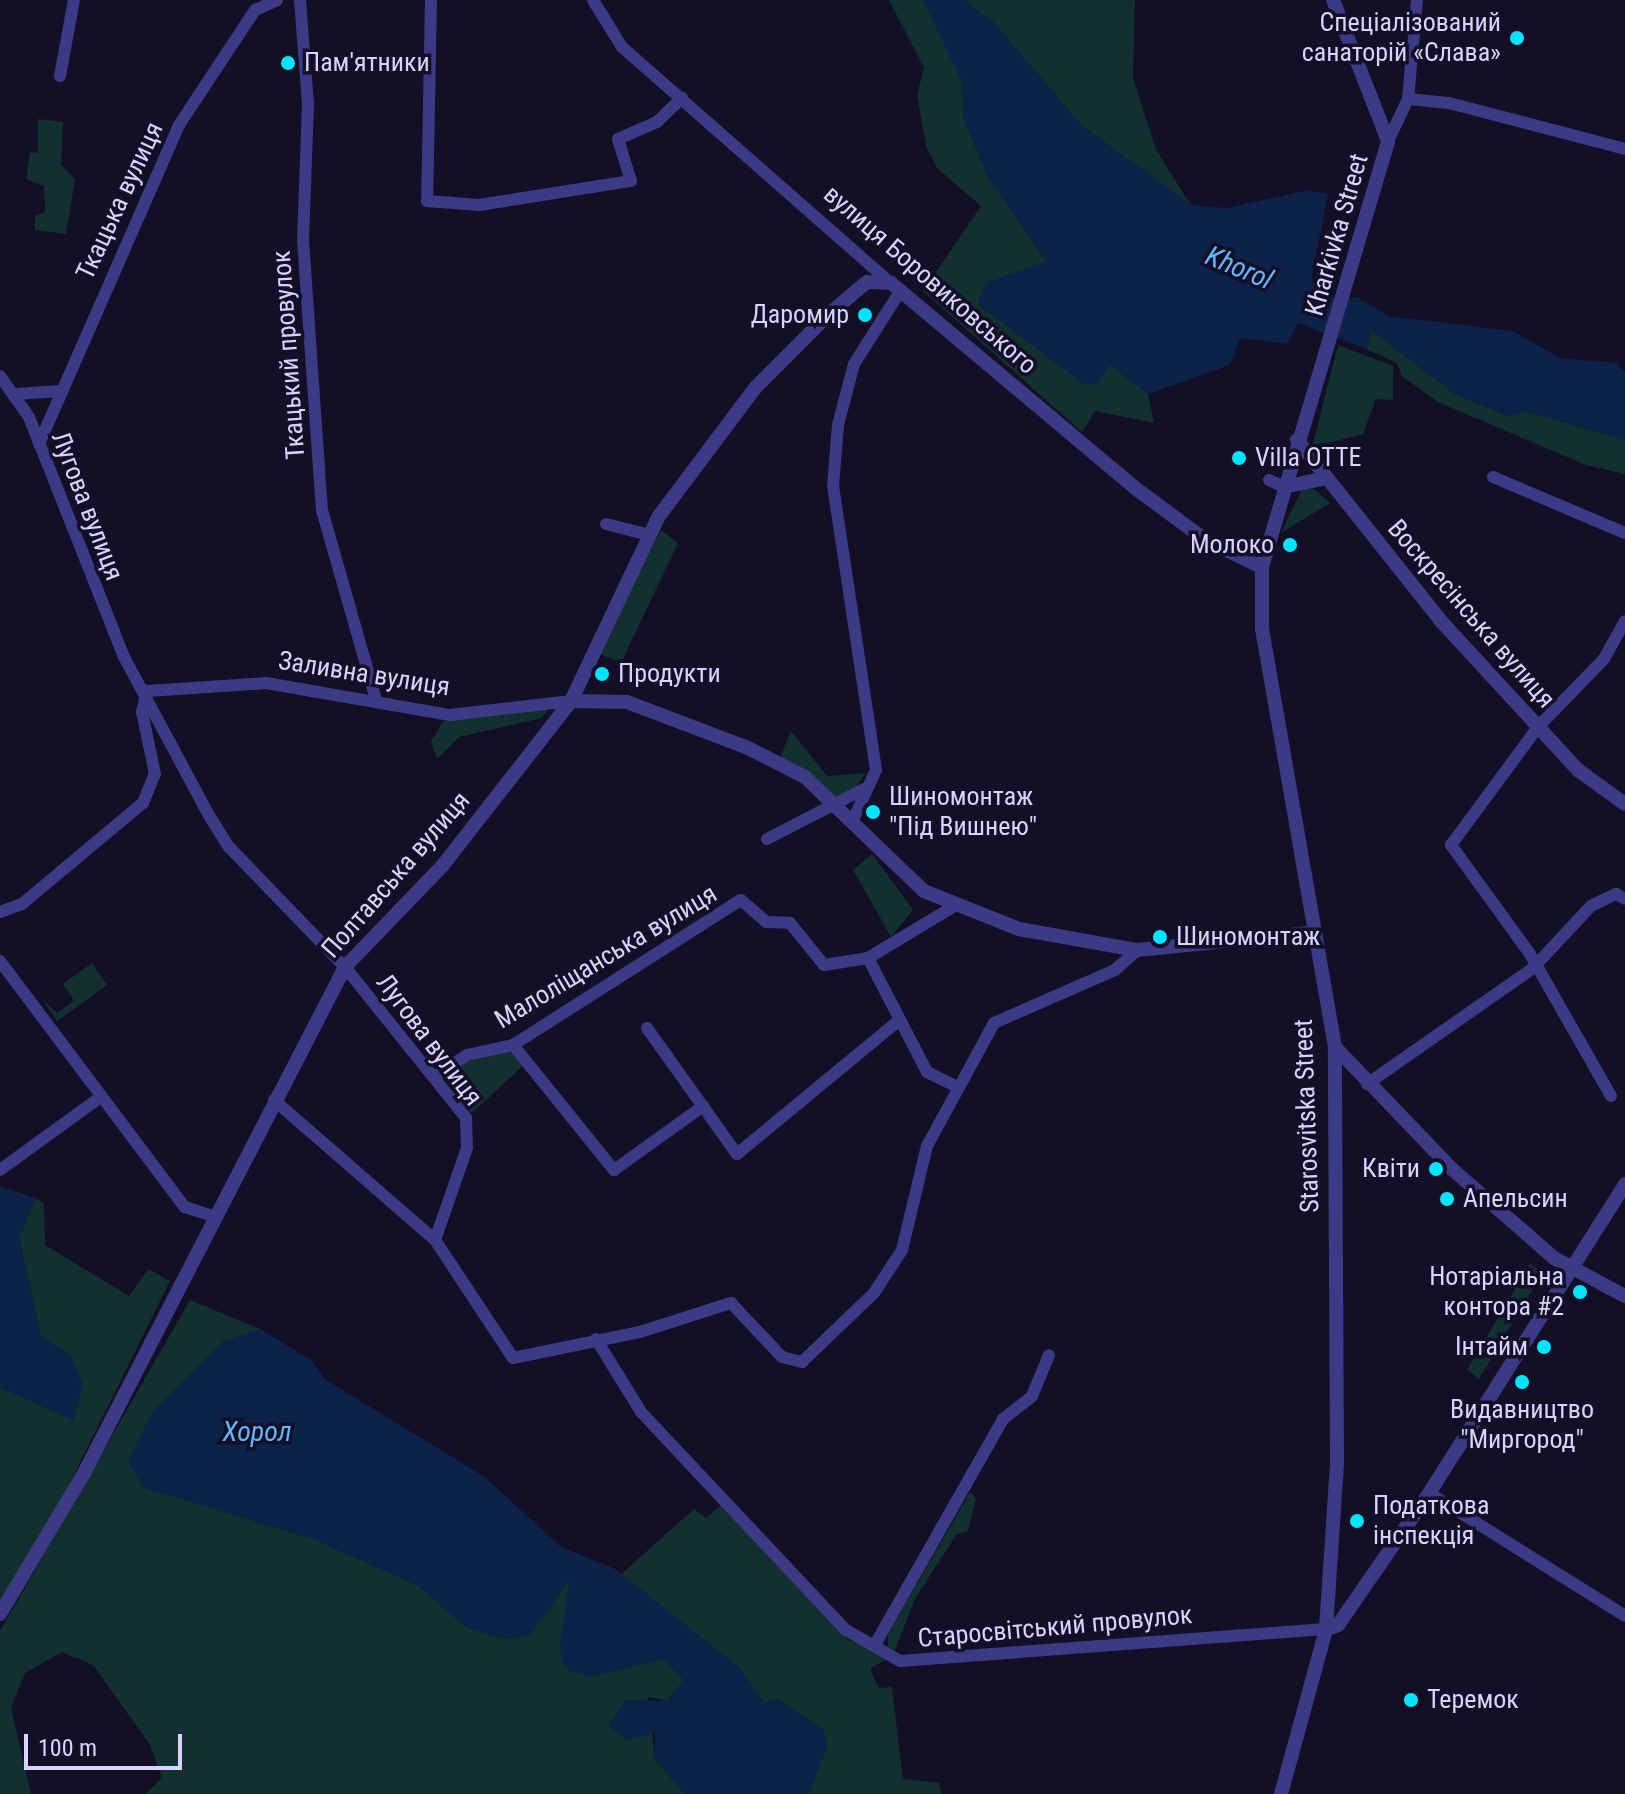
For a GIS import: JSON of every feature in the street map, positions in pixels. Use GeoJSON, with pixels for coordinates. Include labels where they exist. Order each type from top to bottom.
{"type":"FeatureCollection","features":[{"type":"Feature","properties":{"kind":"street"},"geometry":{"type":"LineString","coordinates":[[60,76],[74,0]]}},
{"type":"Feature","properties":{"kind":"street","name":"Ткацька вулиця"},"geometry":{"type":"LineString","coordinates":[[39,444],[179,125],[255,10],[277,0]]}},
{"type":"Feature","properties":{"kind":"street","name":"Ткацький провулок"},"geometry":{"type":"LineString","coordinates":[[300,0],[308,104],[303,240],[322,510],[376,700]]}},
{"type":"Feature","properties":{"kind":"street"},"geometry":{"type":"LineString","coordinates":[[431,0],[427,201],[479,205],[631,181],[618,139],[657,122],[682,98]]}},
{"type":"Feature","properties":{"kind":"street","name":"вулиця Боровиковського"},"geometry":{"type":"LineString","coordinates":[[593,0],[622,47],[896,287],[1135,488],[1207,541],[1262,567]]}},
{"type":"Feature","properties":{"kind":"street","name":"Kharkivka Street"},"geometry":{"type":"LineString","coordinates":[[1297,440],[1351,276],[1388,141],[1333,0]]}},
{"type":"Feature","properties":{"kind":"street"},"geometry":{"type":"LineString","coordinates":[[1388,141],[1408,99],[1417,0]]}},
{"type":"Feature","properties":{"kind":"street"},"geometry":{"type":"LineString","coordinates":[[1408,99],[1449,103],[1625,149]]}},
{"type":"Feature","properties":{"kind":"street","name":"Полтавська вулиця"},"geometry":{"type":"LineString","coordinates":[[0,1614],[83,1475],[345,967],[443,865],[571,701],[649,535],[756,387],[867,282],[896,287]]}},
{"type":"Feature","properties":{"kind":"street"},"geometry":{"type":"LineString","coordinates":[[852,822],[864,789],[876,770],[833,486],[836,440],[854,364],[896,287]]}},
{"type":"Feature","properties":{"kind":"street","name":"Лугова вулиця"},"geometry":{"type":"LineString","coordinates":[[0,376],[15,394],[39,444],[123,655],[147,691],[229,847],[345,967],[466,1118],[467,1148],[435,1240]]}},
{"type":"Feature","properties":{"kind":"street"},"geometry":{"type":"LineString","coordinates":[[15,394],[61,391]]}},
{"type":"Feature","properties":{"kind":"street","name":"Starosvitska Street"},"geometry":{"type":"LineString","coordinates":[[1281,1794],[1326,1629],[1337,1463],[1335,1047],[1262,628],[1262,567],[1297,440]]}},
{"type":"Feature","properties":{"kind":"street","name":"Воскресінська вулиця"},"geometry":{"type":"LineString","coordinates":[[1297,440],[1323,479],[1538,727],[1578,770],[1625,804]]}},
{"type":"Feature","properties":{"kind":"street"},"geometry":{"type":"LineString","coordinates":[[1493,477],[1625,533]]}},
{"type":"Feature","properties":{"kind":"street"},"geometry":{"type":"LineString","coordinates":[[1269,480],[1284,487],[1323,479]]}},
{"type":"Feature","properties":{"kind":"street"},"geometry":{"type":"LineString","coordinates":[[606,524],[649,535]]}},
{"type":"Feature","properties":{"kind":"street"},"geometry":{"type":"LineString","coordinates":[[1611,1096],[1502,911],[1451,845],[1538,727],[1604,659],[1625,621]]}},
{"type":"Feature","properties":{"kind":"street","name":"Заливна вулиця"},"geometry":{"type":"LineString","coordinates":[[147,691],[235,681],[376,700],[450,715],[571,701],[627,702],[672,714],[805,777],[924,891],[1019,929],[1137,950],[1316,932]]}},
{"type":"Feature","properties":{"kind":"street"},"geometry":{"type":"LineString","coordinates":[[0,912],[22,904],[143,803],[155,774],[142,712],[147,691]]}},
{"type":"Feature","properties":{"kind":"street"},"geometry":{"type":"LineString","coordinates":[[767,839],[830,801],[864,789]]}},
{"type":"Feature","properties":{"kind":"street"},"geometry":{"type":"LineString","coordinates":[[1367,1084],[1533,968],[1591,906],[1616,894],[1625,899]]}},
{"type":"Feature","properties":{"kind":"street","name":"Малоліщанська вулиця"},"geometry":{"type":"LineString","coordinates":[[434,1077],[467,1055],[513,1045],[741,900],[766,922],[790,923],[824,965],[868,958],[956,905]]}},
{"type":"Feature","properties":{"kind":"street"},"geometry":{"type":"LineString","coordinates":[[274,1100],[435,1240],[513,1358],[731,1303],[782,1357],[802,1362],[874,1293],[902,1250],[927,1146],[956,1086],[994,1023],[1115,970],[1137,950]]}},
{"type":"Feature","properties":{"kind":"street"},"geometry":{"type":"LineString","coordinates":[[868,958],[896,1023],[927,1072],[956,1086]]}},
{"type":"Feature","properties":{"kind":"street"},"geometry":{"type":"LineString","coordinates":[[0,961],[99,1098],[185,1207],[215,1217]]}},
{"type":"Feature","properties":{"kind":"street"},"geometry":{"type":"LineString","coordinates":[[647,1028],[737,1154],[896,1023]]}},
{"type":"Feature","properties":{"kind":"street"},"geometry":{"type":"LineString","coordinates":[[513,1045],[614,1170],[703,1106]]}},
{"type":"Feature","properties":{"kind":"street"},"geometry":{"type":"LineString","coordinates":[[1335,1047],[1367,1084],[1567,1268],[1625,1296]]}},
{"type":"Feature","properties":{"kind":"street"},"geometry":{"type":"LineString","coordinates":[[0,1170],[99,1098]]}},
{"type":"Feature","properties":{"kind":"street"},"geometry":{"type":"LineString","coordinates":[[1326,1629],[1338,1625],[1429,1493],[1567,1268],[1625,1184]]}},
{"type":"Feature","properties":{"kind":"street","name":"Старосвітський провулок"},"geometry":{"type":"LineString","coordinates":[[596,1339],[641,1412],[846,1630],[877,1641],[900,1661],[917,1664],[1326,1629]]}},
{"type":"Feature","properties":{"kind":"street"},"geometry":{"type":"LineString","coordinates":[[877,1641],[1003,1419],[1032,1396],[1049,1355]]}},
{"type":"Feature","properties":{"kind":"street"},"geometry":{"type":"LineString","coordinates":[[1429,1493],[1625,1616]]}},
{"type":"Feature","properties":{"kind":"green space"},"geometry":{"type":"Polygon","coordinates":[[[889,0],[925,0],[963,82],[963,116],[988,177],[1047,262],[986,283],[978,304],[1084,384],[1109,364],[1148,394],[1154,423],[1095,411],[1082,432],[923,291],[981,206],[937,168],[926,146],[917,95],[924,68],[889,0]]]}},
{"type":"Feature","properties":{"kind":"green space"},"geometry":{"type":"Polygon","coordinates":[[[964,0],[1135,0],[1133,78],[1156,150],[1191,205],[1082,126],[994,23],[964,0]]]}},
{"type":"Feature","properties":{"kind":"green space"},"geometry":{"type":"Polygon","coordinates":[[[38,119],[63,122],[61,165],[75,179],[66,234],[35,230],[35,216],[45,212],[44,186],[26,179],[30,152],[38,153],[38,119]]]}},
{"type":"Feature","properties":{"kind":"green space"},"geometry":{"type":"Polygon","coordinates":[[[1371,330],[1455,394],[1509,416],[1526,411],[1625,440],[1625,474],[1586,465],[1438,402],[1402,376],[1397,363],[1366,349],[1371,330]]]}},
{"type":"Feature","properties":{"kind":"green space"},"geometry":{"type":"Polygon","coordinates":[[[1338,345],[1393,366],[1393,400],[1376,399],[1363,434],[1312,447],[1338,345]]]}},
{"type":"Feature","properties":{"kind":"green space"},"geometry":{"type":"Polygon","coordinates":[[[1302,489],[1314,489],[1330,503],[1281,533],[1302,489]]]}},
{"type":"Feature","properties":{"kind":"green space"},"geometry":{"type":"Polygon","coordinates":[[[661,530],[678,543],[621,663],[595,652],[661,530]]]}},
{"type":"Feature","properties":{"kind":"green space"},"geometry":{"type":"Polygon","coordinates":[[[548,709],[542,718],[459,737],[437,759],[431,742],[443,721],[548,709]]]}},
{"type":"Feature","properties":{"kind":"green space"},"geometry":{"type":"Polygon","coordinates":[[[791,731],[827,776],[866,773],[851,794],[830,801],[778,763],[791,731]]]}},
{"type":"Feature","properties":{"kind":"green space"},"geometry":{"type":"Polygon","coordinates":[[[872,854],[913,910],[891,937],[853,870],[872,854]]]}},
{"type":"Feature","properties":{"kind":"green space"},"geometry":{"type":"Polygon","coordinates":[[[92,963],[107,985],[57,1021],[42,999],[57,1013],[74,1001],[63,984],[92,963]]]}},
{"type":"Feature","properties":{"kind":"green space"},"geometry":{"type":"Polygon","coordinates":[[[513,1045],[527,1062],[472,1113],[464,1108],[440,1073],[467,1055],[513,1045]]]}},
{"type":"Feature","properties":{"kind":"green space"},"geometry":{"type":"Polygon","coordinates":[[[35,1198],[44,1203],[45,1245],[129,1296],[148,1269],[170,1281],[65,1493],[0,1603],[0,1387],[73,1420],[70,1355],[41,1337],[19,1238],[35,1198]]]}},
{"type":"Feature","properties":{"kind":"green space"},"geometry":{"type":"Polygon","coordinates":[[[1530,1264],[1543,1272],[1479,1379],[1467,1370],[1530,1264]]]}},
{"type":"Feature","properties":{"kind":"green space"},"geometry":{"type":"Polygon","coordinates":[[[190,1300],[260,1329],[223,1342],[151,1414],[143,1487],[316,1540],[419,1586],[467,1628],[508,1639],[531,1634],[569,1578],[589,1677],[664,1659],[684,1680],[668,1701],[648,1697],[655,1759],[685,1794],[146,1794],[162,1778],[150,1745],[93,1665],[62,1652],[25,1673],[11,1708],[31,1794],[0,1794],[0,1631],[190,1300]]]}},
{"type":"Feature","properties":{"kind":"green space"},"geometry":{"type":"Polygon","coordinates":[[[970,1492],[976,1498],[968,1531],[956,1535],[915,1599],[893,1655],[870,1669],[879,1688],[892,1687],[903,1779],[939,1783],[941,1794],[809,1794],[827,1745],[823,1729],[778,1700],[764,1703],[740,1668],[618,1577],[694,1509],[706,1518],[721,1505],[848,1640],[888,1652],[888,1634],[970,1492]]]}},
{"type":"Feature","properties":{"kind":"water","name":"Khorol"},"geometry":{"type":"Polygon","coordinates":[[[923,0],[964,0],[994,23],[1082,126],[1191,205],[1227,208],[1308,190],[1328,194],[1311,281],[1327,297],[1358,298],[1389,316],[1512,331],[1560,358],[1616,363],[1625,372],[1625,440],[1527,411],[1510,416],[1455,394],[1371,330],[1366,349],[1298,323],[1287,344],[1240,338],[1230,365],[1148,394],[1109,364],[1099,384],[1084,384],[978,304],[986,283],[1047,261],[988,177],[963,116],[962,82],[923,0]]]}},
{"type":"Feature","properties":{"kind":"water"},"geometry":{"type":"Polygon","coordinates":[[[0,1186],[35,1198],[19,1239],[41,1336],[70,1355],[83,1385],[73,1420],[0,1387],[0,1186]]]}},
{"type":"Feature","properties":{"kind":"water","name":"Хорол"},"geometry":{"type":"Polygon","coordinates":[[[260,1329],[311,1360],[326,1380],[485,1477],[561,1547],[615,1569],[740,1668],[764,1703],[778,1700],[823,1729],[827,1745],[809,1794],[685,1794],[655,1759],[655,1732],[628,1741],[609,1726],[625,1700],[668,1701],[684,1680],[664,1659],[589,1677],[565,1669],[560,1649],[569,1580],[531,1634],[508,1639],[467,1628],[419,1586],[316,1540],[143,1487],[128,1462],[151,1414],[223,1342],[260,1329]]]}},
{"type":"Feature","properties":{"kind":"place","name":"Спеціалізований санаторій «Слава»"},"geometry":{"type":"Point","coordinates":[1517,38]}},
{"type":"Feature","properties":{"kind":"place","name":"Пам'ятники"},"geometry":{"type":"Point","coordinates":[288,63]}},
{"type":"Feature","properties":{"kind":"place","name":"Даромир"},"geometry":{"type":"Point","coordinates":[865,315]}},
{"type":"Feature","properties":{"kind":"place","name":"Villa OTTE"},"geometry":{"type":"Point","coordinates":[1239,458]}},
{"type":"Feature","properties":{"kind":"place","name":"Молоко"},"geometry":{"type":"Point","coordinates":[1290,545]}},
{"type":"Feature","properties":{"kind":"place","name":"Продукти"},"geometry":{"type":"Point","coordinates":[602,674]}},
{"type":"Feature","properties":{"kind":"place","name":"Шиномонтаж \"Під Вишнею\""},"geometry":{"type":"Point","coordinates":[873,812]}},
{"type":"Feature","properties":{"kind":"place","name":"Шиномонтаж"},"geometry":{"type":"Point","coordinates":[1160,937]}},
{"type":"Feature","properties":{"kind":"place","name":"Квіти"},"geometry":{"type":"Point","coordinates":[1436,1169]}},
{"type":"Feature","properties":{"kind":"place","name":"Апельсин"},"geometry":{"type":"Point","coordinates":[1447,1199]}},
{"type":"Feature","properties":{"kind":"place","name":"Нотаріальна контора #2"},"geometry":{"type":"Point","coordinates":[1580,1292]}},
{"type":"Feature","properties":{"kind":"place","name":"Інтайм"},"geometry":{"type":"Point","coordinates":[1544,1347]}},
{"type":"Feature","properties":{"kind":"place","name":"Видавництво \"Миргород\""},"geometry":{"type":"Point","coordinates":[1522,1382]}},
{"type":"Feature","properties":{"kind":"place","name":"Податкова інспекція"},"geometry":{"type":"Point","coordinates":[1357,1521]}},
{"type":"Feature","properties":{"kind":"place","name":"Теремок"},"geometry":{"type":"Point","coordinates":[1411,1700]}}]}
